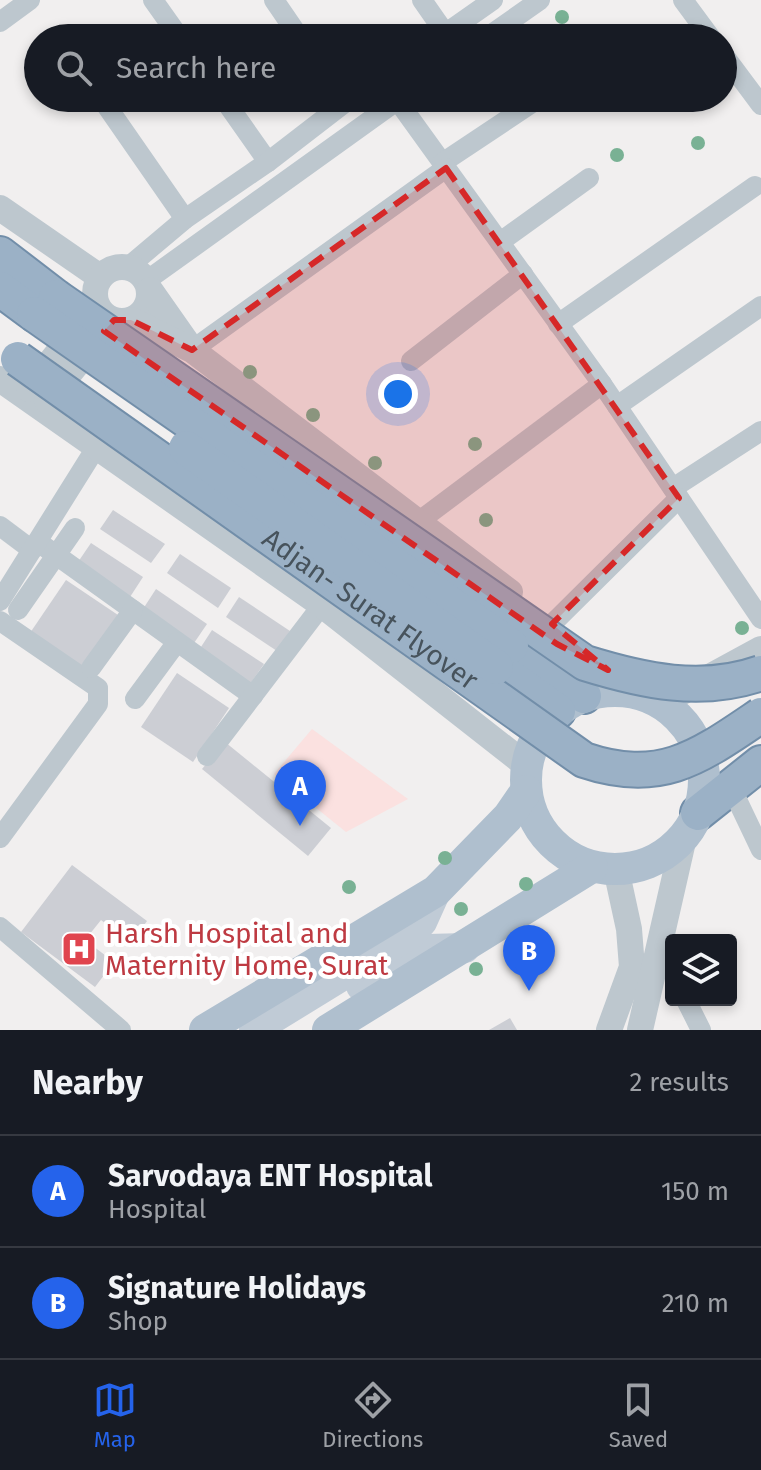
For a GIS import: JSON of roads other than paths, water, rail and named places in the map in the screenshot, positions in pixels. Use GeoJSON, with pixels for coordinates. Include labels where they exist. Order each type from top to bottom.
{"type":"FeatureCollection","features":[{"type":"Feature","properties":{"kind":"highway"},"geometry":{"type":"LineString","coordinates":[[0,254],[184,388],[585,663],[667,685],[722,683],[761,673]]}},
{"type":"Feature","properties":{"kind":"highway"},"geometry":{"type":"LineString","coordinates":[[0,289],[571,704]]}},
{"type":"Feature","properties":{"kind":"highway"},"geometry":{"type":"LineString","coordinates":[[0,317],[504,656]]}},
{"type":"Feature","properties":{"kind":"highway","name":"Adjan- Surat Flyover"},"geometry":{"type":"LineString","coordinates":[[0,346],[122,436],[584,760],[609,768],[646,772],[675,766],[715,746],[761,715]]}},
{"type":"Feature","properties":{"kind":"highway"},"geometry":{"type":"LineString","coordinates":[[691,825],[730,785],[761,763]]}},
{"type":"Feature","properties":{"kind":"main road"},"geometry":{"type":"LineString","coordinates":[[205,1030],[436,891],[508,817],[526,778],[533,744],[571,704],[609,691],[646,698],[678,717],[693,737],[703,762],[704,788],[691,825],[665,854],[642,866],[604,868],[567,856],[547,839],[533,817],[526,778]]}},
{"type":"Feature","properties":{"kind":"main road"},"geometry":{"type":"LineString","coordinates":[[329,1030],[604,868]]}},
{"type":"Feature","properties":{"kind":"main road"},"geometry":{"type":"LineString","coordinates":[[254,1030],[412,933],[422,922],[436,891]]}},
{"type":"Feature","properties":{"kind":"main road"},"geometry":{"type":"LineString","coordinates":[[281,1030],[428,949],[465,948]]}},
{"type":"Feature","properties":{"kind":"street"},"geometry":{"type":"LineString","coordinates":[[0,22],[30,0]]}},
{"type":"Feature","properties":{"kind":"street"},"geometry":{"type":"LineString","coordinates":[[153,0],[170,24]]}},
{"type":"Feature","properties":{"kind":"street"},"geometry":{"type":"LineString","coordinates":[[274,0],[290,24]]}},
{"type":"Feature","properties":{"kind":"street"},"geometry":{"type":"LineString","coordinates":[[422,0],[435,24]]}},
{"type":"Feature","properties":{"kind":"street"},"geometry":{"type":"LineString","coordinates":[[459,24],[493,0]]}},
{"type":"Feature","properties":{"kind":"street"},"geometry":{"type":"LineString","coordinates":[[506,24],[540,0]]}},
{"type":"Feature","properties":{"kind":"street"},"geometry":{"type":"LineString","coordinates":[[683,0],[701,24]]}},
{"type":"Feature","properties":{"kind":"street"},"geometry":{"type":"LineString","coordinates":[[737,73],[761,105]]}},
{"type":"Feature","properties":{"kind":"street"},"geometry":{"type":"LineString","coordinates":[[111,112],[185,219]]}},
{"type":"Feature","properties":{"kind":"street"},"geometry":{"type":"LineString","coordinates":[[233,112],[268,162]]}},
{"type":"Feature","properties":{"kind":"street"},"geometry":{"type":"LineString","coordinates":[[111,305],[146,308],[141,279],[185,219],[268,162],[330,112]]}},
{"type":"Feature","properties":{"kind":"street"},"geometry":{"type":"LineString","coordinates":[[141,279],[380,112]]}},
{"type":"Feature","properties":{"kind":"street"},"geometry":{"type":"LineString","coordinates":[[408,112],[602,384],[761,619]]}},
{"type":"Feature","properties":{"kind":"street"},"geometry":{"type":"LineString","coordinates":[[192,350],[520,112]]}},
{"type":"Feature","properties":{"kind":"street"},"geometry":{"type":"LineString","coordinates":[[500,242],[589,178]]}},
{"type":"Feature","properties":{"kind":"street"},"geometry":{"type":"LineString","coordinates":[[558,324],[755,186]]}},
{"type":"Feature","properties":{"kind":"street"},"geometry":{"type":"LineString","coordinates":[[0,208],[111,305],[192,350],[646,698],[761,649]]}},
{"type":"Feature","properties":{"kind":"street"},"geometry":{"type":"LineString","coordinates":[[33,401],[111,305],[114,268],[141,279],[192,350]]}},
{"type":"Feature","properties":{"kind":"street"},"geometry":{"type":"LineString","coordinates":[[411,361],[523,274]]}},
{"type":"Feature","properties":{"kind":"street"},"geometry":{"type":"LineString","coordinates":[[617,406],[761,306]]}},
{"type":"Feature","properties":{"kind":"street"},"geometry":{"type":"LineString","coordinates":[[0,379],[322,605],[526,778]]}},
{"type":"Feature","properties":{"kind":"street"},"geometry":{"type":"LineString","coordinates":[[418,522],[602,384]]}},
{"type":"Feature","properties":{"kind":"street"},"geometry":{"type":"LineString","coordinates":[[552,624],[676,493],[761,431]]}},
{"type":"Feature","properties":{"kind":"street"},"geometry":{"type":"LineString","coordinates":[[9,605],[35,546],[97,446]]}},
{"type":"Feature","properties":{"kind":"street"},"geometry":{"type":"LineString","coordinates":[[0,526],[57,555],[253,696]]}},
{"type":"Feature","properties":{"kind":"street"},"geometry":{"type":"LineString","coordinates":[[9,605],[57,555],[75,528]]}},
{"type":"Feature","properties":{"kind":"street"},"geometry":{"type":"LineString","coordinates":[[207,756],[322,605]]}},
{"type":"Feature","properties":{"kind":"street"},"geometry":{"type":"LineString","coordinates":[[91,668],[133,610]]}},
{"type":"Feature","properties":{"kind":"street"},"geometry":{"type":"LineString","coordinates":[[0,621],[98,688],[100,693],[98,704],[0,838]]}},
{"type":"Feature","properties":{"kind":"street"},"geometry":{"type":"LineString","coordinates":[[135,699],[177,642]]}},
{"type":"Feature","properties":{"kind":"street"},"geometry":{"type":"LineString","coordinates":[[730,785],[761,850]]}},
{"type":"Feature","properties":{"kind":"street"},"geometry":{"type":"LineString","coordinates":[[670,934],[691,825]]}},
{"type":"Feature","properties":{"kind":"street"},"geometry":{"type":"LineString","coordinates":[[604,868],[629,929],[632,967],[609,1030]]}},
{"type":"Feature","properties":{"kind":"street"},"geometry":{"type":"LineString","coordinates":[[0,927],[121,1030]]}},
{"type":"Feature","properties":{"kind":"street"},"geometry":{"type":"LineString","coordinates":[[640,1030],[665,958]]}},
{"type":"Feature","properties":{"kind":"street"},"geometry":{"type":"LineString","coordinates":[[689,1006],[701,1030]]}},
{"type":"Feature","properties":{"kind":"place","name":"Sarvodaya ENT Hospital"},"geometry":{"type":"Point","coordinates":[300,826]}},
{"type":"Feature","properties":{"kind":"place","name":"Harsh Hospital and Maternity Home, Surat"},"geometry":{"type":"Point","coordinates":[79,949]}},
{"type":"Feature","properties":{"kind":"place","name":"Signature Holidays"},"geometry":{"type":"Point","coordinates":[529,991]}}]}
